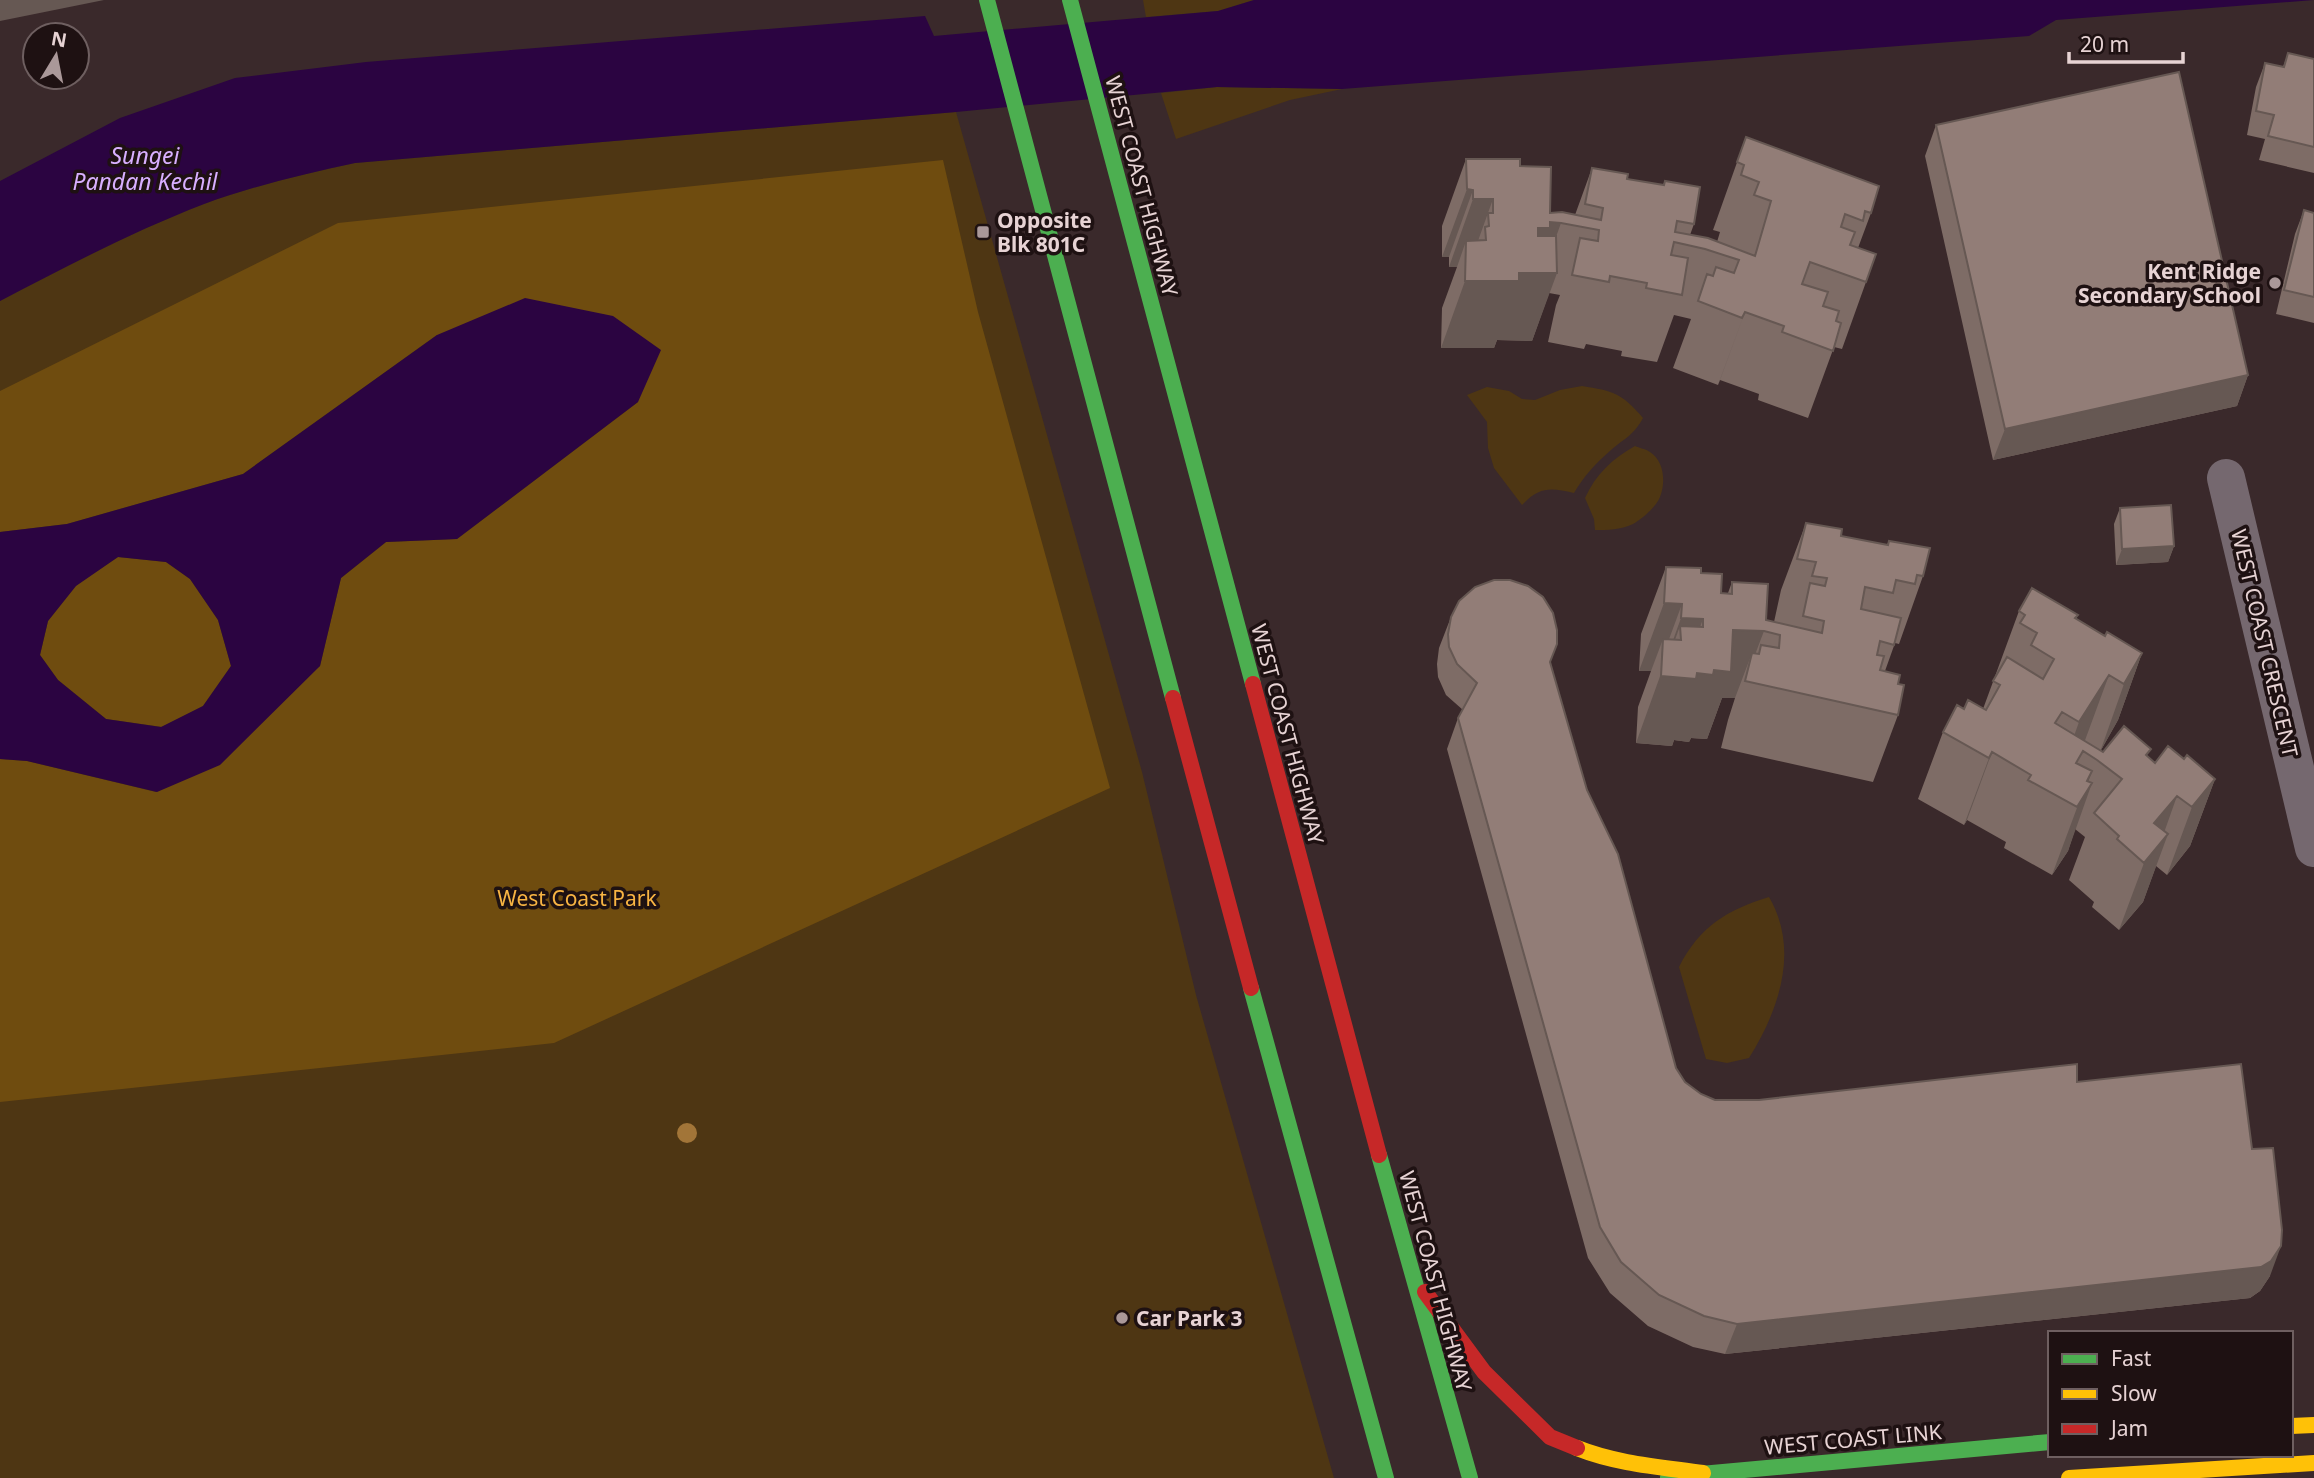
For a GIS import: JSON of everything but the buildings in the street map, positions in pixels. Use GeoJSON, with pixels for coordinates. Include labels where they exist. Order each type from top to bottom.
{"type":"FeatureCollection","features":[{"type":"Feature","properties":{"kind":"main road"},"geometry":{"type":"LineString","coordinates":[[987,0],[1217,861],[1386,1478]]}},
{"type":"Feature","properties":{"kind":"main road","name":"WEST COAST HIGHWAY"},"geometry":{"type":"LineString","coordinates":[[1070,0],[1410,1270],[1470,1478]]}},
{"type":"Feature","properties":{"kind":"main road"},"geometry":{"type":"LineString","coordinates":[[1410,1270],[1484,1373],[1550,1437],[1592,1454],[1637,1464],[1703,1473]]}},
{"type":"Feature","properties":{"kind":"main road"},"geometry":{"type":"LineString","coordinates":[[2293,1426],[2314,1424]]}},
{"type":"Feature","properties":{"kind":"main road","name":"WEST COAST LINK"},"geometry":{"type":"LineString","coordinates":[[1660,1478],[2048,1442]]}},
{"type":"Feature","properties":{"kind":"main road"},"geometry":{"type":"LineString","coordinates":[[2069,1478],[2314,1463]]}},
{"type":"Feature","properties":{"kind":"street","name":"WEST COAST CRESCENT"},"geometry":{"type":"LineString","coordinates":[[2226,478],[2314,848]]}},
{"type":"Feature","properties":{"kind":"green space"},"geometry":{"type":"Polygon","coordinates":[[[1143,0],[1254,0],[1218,11],[1146,17],[1143,0]]]}},
{"type":"Feature","properties":{"kind":"green space"},"geometry":{"type":"Polygon","coordinates":[[[1217,87],[1342,89],[1290,100],[1176,139],[1161,93],[1217,87]]]}},
{"type":"Feature","properties":{"kind":"green space","name":"West Coast Park"},"geometry":{"type":"Polygon","coordinates":[[[956,112],[1142,772],[1196,995],[1334,1478],[0,1478],[0,301],[126,237],[178,214],[279,181],[355,163],[956,112]]]}},
{"type":"Feature","properties":{"kind":"green space"},"geometry":{"type":"Polygon","coordinates":[[[943,160],[978,312],[1110,788],[554,1043],[0,1102],[0,759],[27,761],[156,792],[320,666],[341,578],[386,542],[457,539],[638,402],[437,335],[243,474],[67,524],[0,532],[0,391],[338,223],[943,160]]]}},
{"type":"Feature","properties":{"kind":"green space"},"geometry":{"type":"Polygon","coordinates":[[[1582,386],[1616,394],[1643,418],[1632,433],[1595,465],[1574,493],[1546,490],[1534,494],[1522,505],[1494,468],[1488,448],[1487,422],[1467,395],[1487,387],[1509,391],[1522,399],[1535,400],[1560,390],[1582,386]]]}},
{"type":"Feature","properties":{"kind":"green space"},"geometry":{"type":"Polygon","coordinates":[[[1635,446],[1655,456],[1661,466],[1663,485],[1660,497],[1648,512],[1633,524],[1619,529],[1595,530],[1594,519],[1585,498],[1606,468],[1635,446]]]}},
{"type":"Feature","properties":{"kind":"green space"},"geometry":{"type":"Polygon","coordinates":[[[118,557],[166,562],[190,579],[218,620],[231,666],[203,706],[162,727],[106,719],[58,680],[40,655],[48,621],[76,585],[118,557]]]}},
{"type":"Feature","properties":{"kind":"green space"},"geometry":{"type":"Polygon","coordinates":[[[1769,897],[1783,938],[1784,959],[1777,1000],[1749,1058],[1727,1063],[1706,1059],[1679,967],[1696,941],[1716,922],[1740,908],[1769,897]]]}},
{"type":"Feature","properties":{"kind":"water","name":"Sungei Pandan Kechil"},"geometry":{"type":"Polygon","coordinates":[[[1254,0],[2314,0],[2056,20],[2029,36],[1342,89],[1217,87],[355,163],[279,181],[178,214],[126,237],[0,301],[0,181],[120,118],[235,78],[366,62],[925,16],[934,36],[1218,11],[1254,0]]]}},
{"type":"Feature","properties":{"kind":"water"},"geometry":{"type":"Polygon","coordinates":[[[525,298],[613,316],[661,350],[638,402],[457,539],[386,542],[341,578],[320,666],[220,765],[157,792],[27,761],[0,759],[0,532],[67,524],[243,474],[437,335],[525,298]],[[118,557],[76,586],[48,621],[40,655],[58,680],[106,719],[161,727],[203,706],[231,666],[218,620],[190,579],[166,562],[118,557]]]}},
{"type":"Feature","properties":{"kind":"traffic: fast"},"geometry":{"type":"LineString","coordinates":[[987,0],[1173,698]]}},
{"type":"Feature","properties":{"kind":"traffic: fast"},"geometry":{"type":"LineString","coordinates":[[1070,0],[1253,684]]}},
{"type":"Feature","properties":{"kind":"traffic: fast"},"geometry":{"type":"LineString","coordinates":[[1251,988],[1386,1478]]}},
{"type":"Feature","properties":{"kind":"traffic: fast"},"geometry":{"type":"LineString","coordinates":[[1379,1155],[1470,1478]]}},
{"type":"Feature","properties":{"kind":"traffic: fast"},"geometry":{"type":"LineString","coordinates":[[1668,1477],[2048,1442]]}},
{"type":"Feature","properties":{"kind":"traffic: slow"},"geometry":{"type":"LineString","coordinates":[[2293,1426],[2314,1425]]}},
{"type":"Feature","properties":{"kind":"traffic: slow"},"geometry":{"type":"LineString","coordinates":[[1577,1448],[1623,1461],[1703,1473]]}},
{"type":"Feature","properties":{"kind":"traffic: slow"},"geometry":{"type":"LineString","coordinates":[[2069,1478],[2314,1463]]}},
{"type":"Feature","properties":{"kind":"traffic: jam"},"geometry":{"type":"LineString","coordinates":[[1253,684],[1379,1155]]}},
{"type":"Feature","properties":{"kind":"traffic: jam"},"geometry":{"type":"LineString","coordinates":[[1173,698],[1251,988]]}},
{"type":"Feature","properties":{"kind":"traffic: jam"},"geometry":{"type":"LineString","coordinates":[[1425,1292],[1484,1372],[1550,1437],[1577,1448]]}},
{"type":"Feature","properties":{"kind":"place","name":"Opposite Blk 801C"},"geometry":{"type":"Point","coordinates":[983,232]}},
{"type":"Feature","properties":{"kind":"place","name":"Kent Ridge Secondary School"},"geometry":{"type":"Point","coordinates":[2275,283]}},
{"type":"Feature","properties":{"kind":"place","name":"Car Park 3"},"geometry":{"type":"Point","coordinates":[1122,1318]}}]}
